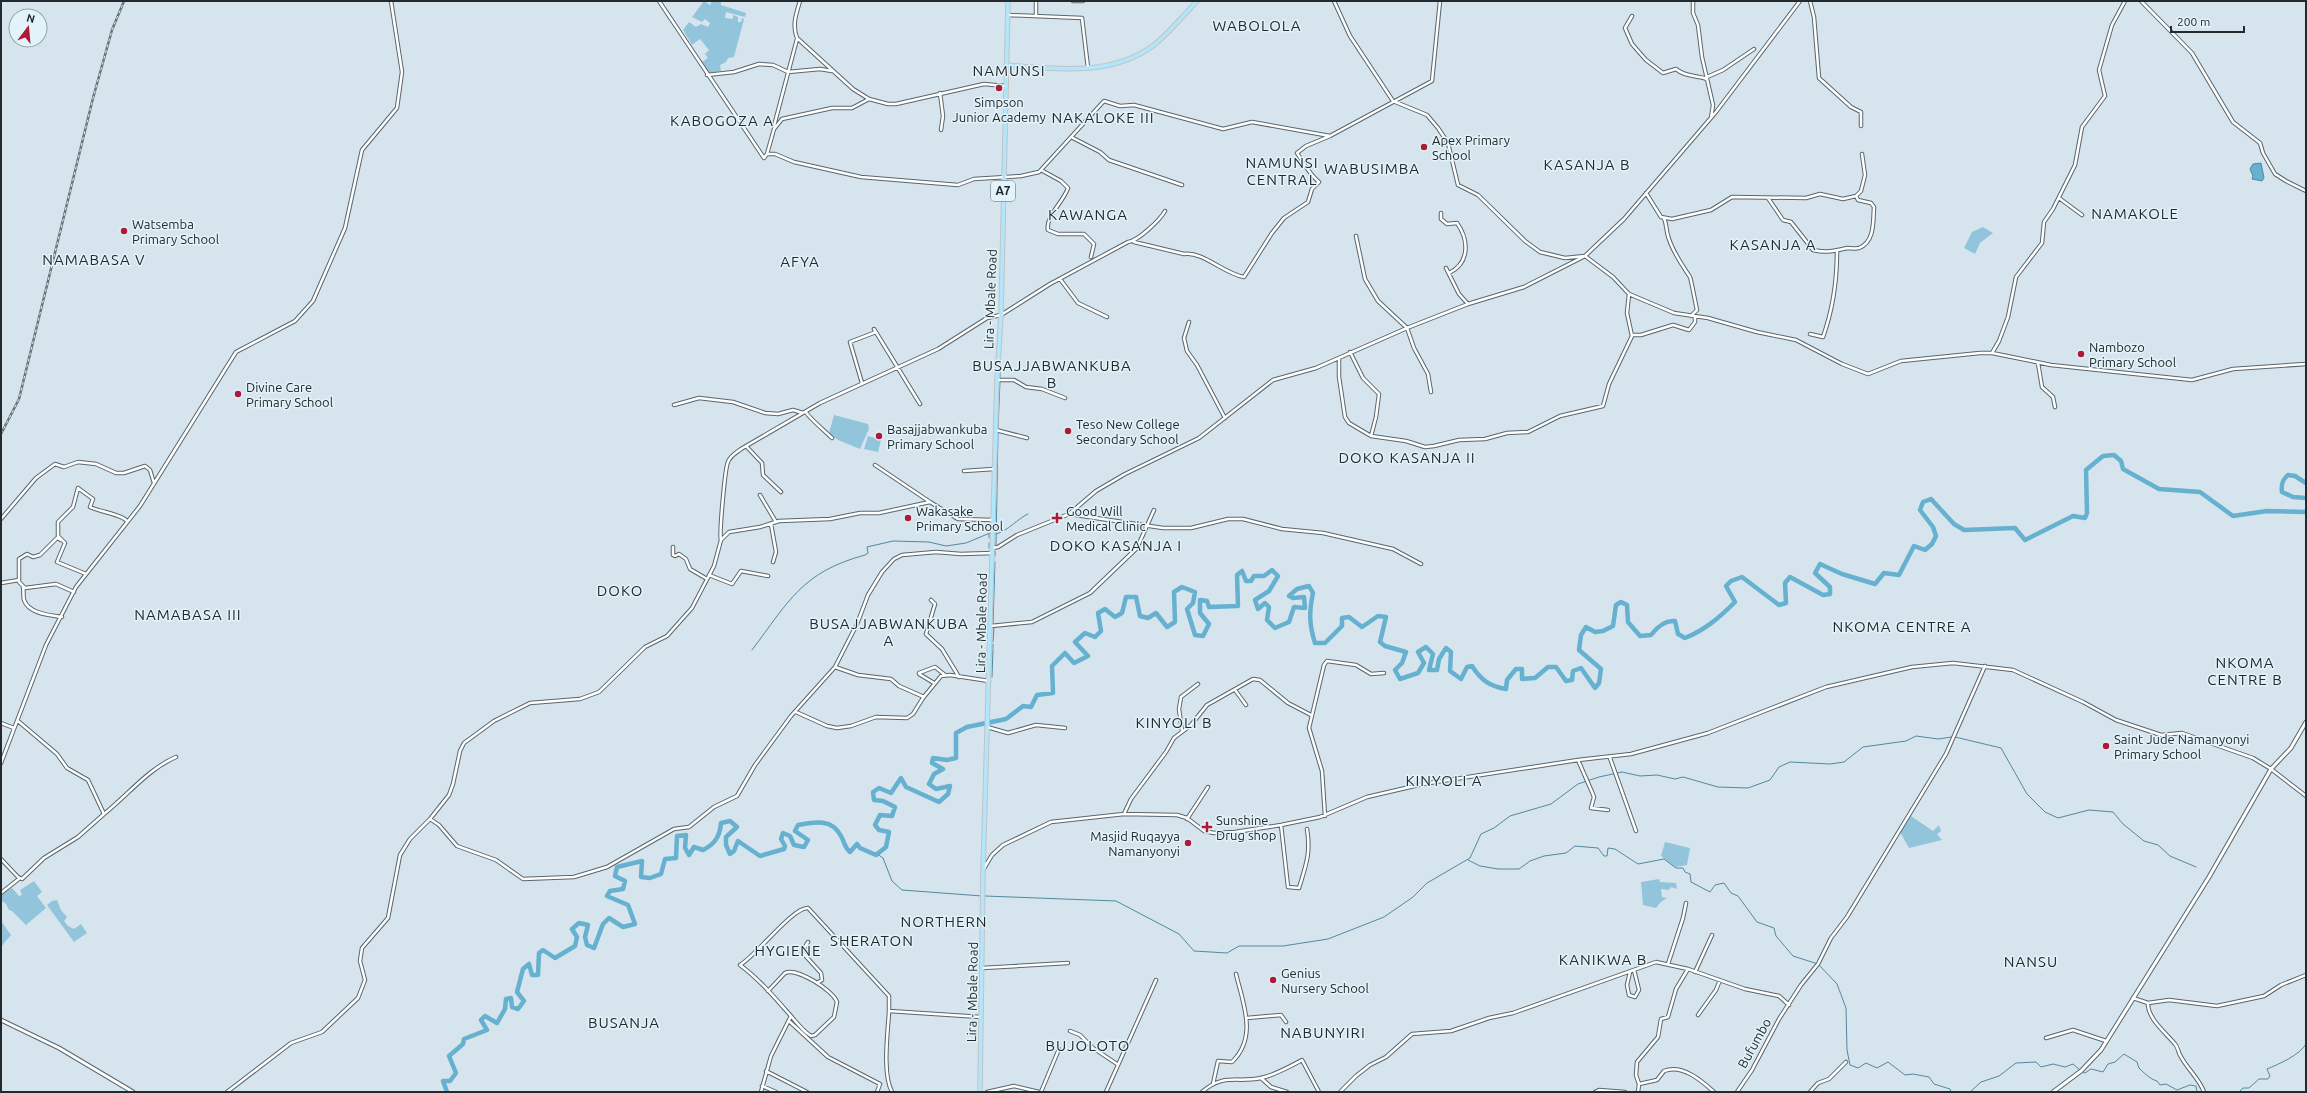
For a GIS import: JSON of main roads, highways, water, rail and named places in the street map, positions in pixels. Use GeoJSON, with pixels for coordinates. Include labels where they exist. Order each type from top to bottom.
{"type":"FeatureCollection","features":[{"type":"Feature","properties":{"kind":"main road","name":"Lira - Mbale Road"},"geometry":{"type":"LineString","coordinates":[[980,1092],[983,871],[997,380],[1001,315],[1008,1]]}},
{"type":"Feature","properties":{"kind":"main road"},"geometry":{"type":"LineString","coordinates":[[1006,65],[1088,68],[1118,63],[1142,53],[1166,35],[1197,1]]}},
{"type":"Feature","properties":{"kind":"waterway"},"geometry":{"type":"LineString","coordinates":[[1000,361],[1000,377]]}},
{"type":"Feature","properties":{"kind":"waterway"},"geometry":{"type":"LineString","coordinates":[[998,428],[1000,382]]}},
{"type":"Feature","properties":{"kind":"waterway"},"geometry":{"type":"LineString","coordinates":[[996,546],[998,433]]}},
{"type":"Feature","properties":{"kind":"waterway"},"geometry":{"type":"LineString","coordinates":[[447,1092],[443,1081],[450,1081],[456,1073],[449,1056],[463,1044],[464,1039],[487,1030],[481,1020],[485,1016],[497,1023],[505,1009],[506,999],[511,998],[512,1007],[518,1009],[524,1001],[517,992],[523,969],[529,964],[532,975],[538,975],[539,953],[543,950],[555,958],[575,946],[577,937],[572,929],[579,923],[588,925],[585,937],[587,945],[594,948],[603,924],[609,918],[623,927],[635,924],[628,905],[607,896],[610,891],[623,889],[625,881],[615,876],[617,867],[642,861],[641,877],[650,878],[661,874],[665,859],[676,858],[677,836],[686,835],[685,848],[689,855],[694,847],[703,850],[711,845],[718,836],[721,823],[730,821],[737,827],[726,837],[726,845],[730,854],[734,851],[738,841],[760,856],[784,849],[785,846],[781,839],[783,833],[790,836],[794,845],[804,847],[808,840],[795,831],[798,825],[816,822],[833,826],[850,852],[857,844],[860,848],[876,855],[886,847],[889,832],[879,830],[875,825],[880,815],[892,816],[895,807],[883,801],[874,800],[873,792],[879,788],[891,793],[901,778],[906,787],[939,802],[948,794],[950,786],[936,789],[929,784],[934,774],[943,769],[932,763],[933,758],[947,760],[956,758],[956,733],[967,727],[1006,719],[1023,706],[1031,707],[1037,695],[1053,693],[1052,666],[1065,653],[1074,663],[1088,656],[1075,642],[1085,633],[1095,637],[1101,631],[1098,613],[1105,609],[1115,617],[1122,613],[1126,597],[1136,597],[1140,616],[1148,618],[1156,613],[1167,627],[1175,622],[1174,592],[1182,587],[1195,592],[1193,603],[1187,609],[1195,635],[1203,636],[1209,624],[1200,613],[1200,600],[1207,601],[1209,607],[1238,606],[1237,575],[1242,571],[1246,581],[1251,581],[1254,576],[1264,576],[1272,570],[1278,576],[1269,591],[1255,600],[1258,609],[1265,603],[1269,607],[1267,620],[1275,628],[1289,622],[1294,607],[1305,608],[1304,597],[1293,598],[1289,596],[1297,589],[1309,586],[1313,593],[1310,618],[1315,643],[1325,643],[1342,626],[1342,618],[1349,617],[1362,627],[1378,616],[1386,617],[1380,642],[1385,646],[1406,652],[1402,663],[1395,670],[1400,679],[1418,673],[1424,663],[1418,652],[1426,647],[1433,654],[1429,670],[1437,670],[1439,659],[1446,648],[1451,652],[1450,671],[1461,679],[1467,667],[1472,666],[1486,682],[1506,689],[1507,680],[1516,669],[1522,669],[1522,679],[1535,678],[1548,667],[1556,667],[1566,681],[1572,680],[1573,671],[1581,668],[1595,688],[1599,683],[1601,669],[1579,650],[1581,635],[1586,627],[1595,632],[1603,631],[1613,626],[1616,605],[1621,602],[1627,605],[1628,622],[1640,636],[1651,635],[1662,625],[1675,621],[1678,634],[1685,638],[1712,623],[1735,602],[1726,586],[1731,581],[1742,577],[1779,605],[1786,603],[1785,583],[1790,577],[1823,595],[1830,594],[1830,587],[1815,573],[1820,564],[1842,574],[1875,584],[1884,573],[1899,575],[1914,546],[1925,550],[1932,544],[1936,536],[1933,527],[1920,510],[1923,502],[1931,499],[1954,524],[1964,530],[2015,528],[2025,540],[2073,516],[2085,518],[2087,513],[2086,470],[2103,456],[2114,455],[2121,461],[2123,469],[2159,489],[2200,492],[2233,516],[2267,511],[2306,512]]}},
{"type":"Feature","properties":{"kind":"waterway"},"geometry":{"type":"LineString","coordinates":[[2306,483],[2295,476],[2288,475],[2282,483],[2282,492],[2293,497],[2306,498]]}},
{"type":"Feature","properties":{"kind":"waterway"},"geometry":{"type":"LineString","coordinates":[[996,534],[1005,530],[1028,514]]}},
{"type":"Feature","properties":{"kind":"waterway"},"geometry":{"type":"LineString","coordinates":[[752,650],[776,617],[799,590],[826,570],[865,555],[868,553],[867,547],[893,541],[929,542],[946,546],[966,543],[990,533]]}},
{"type":"Feature","properties":{"kind":"waterway"},"geometry":{"type":"LineString","coordinates":[[989,543],[989,548]]}},
{"type":"Feature","properties":{"kind":"waterway"},"geometry":{"type":"LineString","coordinates":[[995,551],[995,556]]}},
{"type":"Feature","properties":{"kind":"waterway"},"geometry":{"type":"LineString","coordinates":[[993,625],[995,562]]}},
{"type":"Feature","properties":{"kind":"waterway"},"geometry":{"type":"LineString","coordinates":[[989,599],[989,605]]}},
{"type":"Feature","properties":{"kind":"waterway"},"geometry":{"type":"LineString","coordinates":[[993,642],[994,628]]}},
{"type":"Feature","properties":{"kind":"waterway"},"geometry":{"type":"LineString","coordinates":[[992,677],[993,649]]}},
{"type":"Feature","properties":{"kind":"waterway"},"geometry":{"type":"LineString","coordinates":[[985,896],[1116,901],[1179,934],[1194,951],[1227,953],[1239,946],[1283,946],[1328,939],[1384,917],[1413,897],[1427,883],[1470,858],[1481,834],[1494,828],[1510,816],[1551,804],[1578,784],[1599,777],[1622,772],[1640,776],[1657,775],[1675,779],[1683,777],[1718,787],[1748,788],[1770,780],[1779,767],[1790,762],[1830,764],[1844,762],[1863,747],[1906,741],[1916,736],[1938,739],[1952,737]]}},
{"type":"Feature","properties":{"kind":"waterway"},"geometry":{"type":"LineString","coordinates":[[1955,737],[2001,748],[2027,794],[2045,812],[2058,818],[2089,810],[2113,812],[2123,824],[2144,841],[2158,845],[2170,856],[2196,867]]}},
{"type":"Feature","properties":{"kind":"waterway"},"geometry":{"type":"LineString","coordinates":[[1468,860],[1480,866],[1498,869],[1519,869],[1530,861],[1544,856],[1566,853],[1575,846],[1598,848],[1604,856],[1607,856],[1608,848],[1615,849],[1638,864],[1664,859],[1676,868],[1683,868],[1685,872],[1690,874],[1691,882],[1710,892],[1715,885],[1724,883],[1731,893],[1738,896],[1757,922],[1774,928],[1776,936],[1793,956],[1818,964],[1837,984],[1846,1008],[1847,1050],[1850,1065],[1858,1068],[1866,1063],[1877,1068],[1888,1062],[1905,1075],[1913,1074],[1929,1077],[1934,1084],[1950,1089],[1951,1092]]}},
{"type":"Feature","properties":{"kind":"waterway"},"geometry":{"type":"LineString","coordinates":[[877,854],[883,858],[892,881],[902,890],[982,896]]}},
{"type":"Feature","properties":{"kind":"waterway"},"geometry":{"type":"LineString","coordinates":[[2239,1092],[2243,1088],[2249,1088],[2259,1079],[2268,1079],[2270,1076],[2267,1069],[2283,1062],[2299,1052],[2306,1044]]}},
{"type":"Feature","properties":{"kind":"waterway"},"geometry":{"type":"LineString","coordinates":[[2083,1072],[2085,1073],[2091,1069],[2103,1072],[2108,1064],[2115,1062],[2124,1054],[2137,1062],[2139,1068],[2145,1074],[2157,1081],[2160,1085],[2166,1084],[2177,1090],[2190,1085],[2196,1086],[2197,1092]]}},
{"type":"Feature","properties":{"kind":"waterway"},"geometry":{"type":"LineString","coordinates":[[1970,1092],[1981,1082],[1999,1076],[2016,1063],[2036,1062],[2041,1067],[2053,1064],[2065,1067],[2073,1064],[2080,1070]]}},
{"type":"Feature","properties":{"kind":"railway"},"geometry":{"type":"LineString","coordinates":[[1,434],[19,399],[93,98],[112,30],[124,1]]}},
{"type":"Feature","properties":{"kind":"place","name":"Simpson Junior Academy"},"geometry":{"type":"Point","coordinates":[999,88]}},
{"type":"Feature","properties":{"kind":"place","name":"Apex Primary School"},"geometry":{"type":"Point","coordinates":[1424,147]}},
{"type":"Feature","properties":{"kind":"place","name":"Watsemba Primary School"},"geometry":{"type":"Point","coordinates":[124,231]}},
{"type":"Feature","properties":{"kind":"place","name":"Nambozo Primary School"},"geometry":{"type":"Point","coordinates":[2081,354]}},
{"type":"Feature","properties":{"kind":"place","name":"Divine Care Primary School"},"geometry":{"type":"Point","coordinates":[238,394]}},
{"type":"Feature","properties":{"kind":"place","name":"Teso New College Secondary School"},"geometry":{"type":"Point","coordinates":[1068,431]}},
{"type":"Feature","properties":{"kind":"place","name":"Basajjabwankuba Primary School"},"geometry":{"type":"Point","coordinates":[879,436]}},
{"type":"Feature","properties":{"kind":"place","name":"Wakasake Primary School"},"geometry":{"type":"Point","coordinates":[908,518]}},
{"type":"Feature","properties":{"kind":"place","name":"Good Will Medical Clinic"},"geometry":{"type":"Point","coordinates":[1057,518]}},
{"type":"Feature","properties":{"kind":"place","name":"Saint Jude Namanyonyi Primary School"},"geometry":{"type":"Point","coordinates":[2106,746]}},
{"type":"Feature","properties":{"kind":"place","name":"Sunshine Drug shop"},"geometry":{"type":"Point","coordinates":[1207,827]}},
{"type":"Feature","properties":{"kind":"place","name":"Masjid Ruqayya Namanyonyi"},"geometry":{"type":"Point","coordinates":[1188,843]}},
{"type":"Feature","properties":{"kind":"place","name":"Genius Nursery School"},"geometry":{"type":"Point","coordinates":[1273,980]}},
{"type":"Feature","properties":{"kind":"district","name":"WABOLOLA"},"geometry":{"type":"Point","coordinates":[1257,26]}},
{"type":"Feature","properties":{"kind":"district","name":"NAMUNSI"},"geometry":{"type":"Point","coordinates":[1009,71]}},
{"type":"Feature","properties":{"kind":"district","name":"NAKALOKE III"},"geometry":{"type":"Point","coordinates":[1103,118]}},
{"type":"Feature","properties":{"kind":"district","name":"KABOGOZA A"},"geometry":{"type":"Point","coordinates":[722,121]}},
{"type":"Feature","properties":{"kind":"district","name":"KASANJA B"},"geometry":{"type":"Point","coordinates":[1587,165]}},
{"type":"Feature","properties":{"kind":"district","name":"WABUSIMBA"},"geometry":{"type":"Point","coordinates":[1372,169]}},
{"type":"Feature","properties":{"kind":"district","name":"NAMUNSI CENTRAL"},"geometry":{"type":"Point","coordinates":[1282,172]}},
{"type":"Feature","properties":{"kind":"district","name":"NAMAKOLE"},"geometry":{"type":"Point","coordinates":[2135,214]}},
{"type":"Feature","properties":{"kind":"district","name":"KAWANGA"},"geometry":{"type":"Point","coordinates":[1088,215]}},
{"type":"Feature","properties":{"kind":"district","name":"KASANJA A"},"geometry":{"type":"Point","coordinates":[1773,245]}},
{"type":"Feature","properties":{"kind":"district","name":"NAMABASA V"},"geometry":{"type":"Point","coordinates":[94,260]}},
{"type":"Feature","properties":{"kind":"district","name":"AFYA"},"geometry":{"type":"Point","coordinates":[800,262]}},
{"type":"Feature","properties":{"kind":"district","name":"BUSAJJABWANKUBA B"},"geometry":{"type":"Point","coordinates":[1052,374]}},
{"type":"Feature","properties":{"kind":"district","name":"DOKO KASANJA II"},"geometry":{"type":"Point","coordinates":[1407,458]}},
{"type":"Feature","properties":{"kind":"district","name":"DOKO KASANJA I"},"geometry":{"type":"Point","coordinates":[1116,546]}},
{"type":"Feature","properties":{"kind":"district","name":"DOKO"},"geometry":{"type":"Point","coordinates":[620,591]}},
{"type":"Feature","properties":{"kind":"district","name":"NAMABASA III"},"geometry":{"type":"Point","coordinates":[188,615]}},
{"type":"Feature","properties":{"kind":"district","name":"NKOMA CENTRE A"},"geometry":{"type":"Point","coordinates":[1902,627]}},
{"type":"Feature","properties":{"kind":"district","name":"BUSAJJABWANKUBA A"},"geometry":{"type":"Point","coordinates":[889,632]}},
{"type":"Feature","properties":{"kind":"district","name":"NKOMA CENTRE B"},"geometry":{"type":"Point","coordinates":[2245,672]}},
{"type":"Feature","properties":{"kind":"district","name":"KINYOLI B"},"geometry":{"type":"Point","coordinates":[1174,723]}},
{"type":"Feature","properties":{"kind":"district","name":"KINYOLI A"},"geometry":{"type":"Point","coordinates":[1444,781]}},
{"type":"Feature","properties":{"kind":"district","name":"NORTHERN"},"geometry":{"type":"Point","coordinates":[944,922]}},
{"type":"Feature","properties":{"kind":"district","name":"SHERATON"},"geometry":{"type":"Point","coordinates":[872,941]}},
{"type":"Feature","properties":{"kind":"district","name":"HYGIENE"},"geometry":{"type":"Point","coordinates":[788,951]}},
{"type":"Feature","properties":{"kind":"district","name":"KANIKWA B"},"geometry":{"type":"Point","coordinates":[1603,960]}},
{"type":"Feature","properties":{"kind":"district","name":"NANSU"},"geometry":{"type":"Point","coordinates":[2031,962]}},
{"type":"Feature","properties":{"kind":"district","name":"BUSANJA"},"geometry":{"type":"Point","coordinates":[624,1023]}},
{"type":"Feature","properties":{"kind":"district","name":"NABUNYIRI"},"geometry":{"type":"Point","coordinates":[1323,1033]}},
{"type":"Feature","properties":{"kind":"district","name":"BUJOLOTO"},"geometry":{"type":"Point","coordinates":[1088,1046]}}]}
